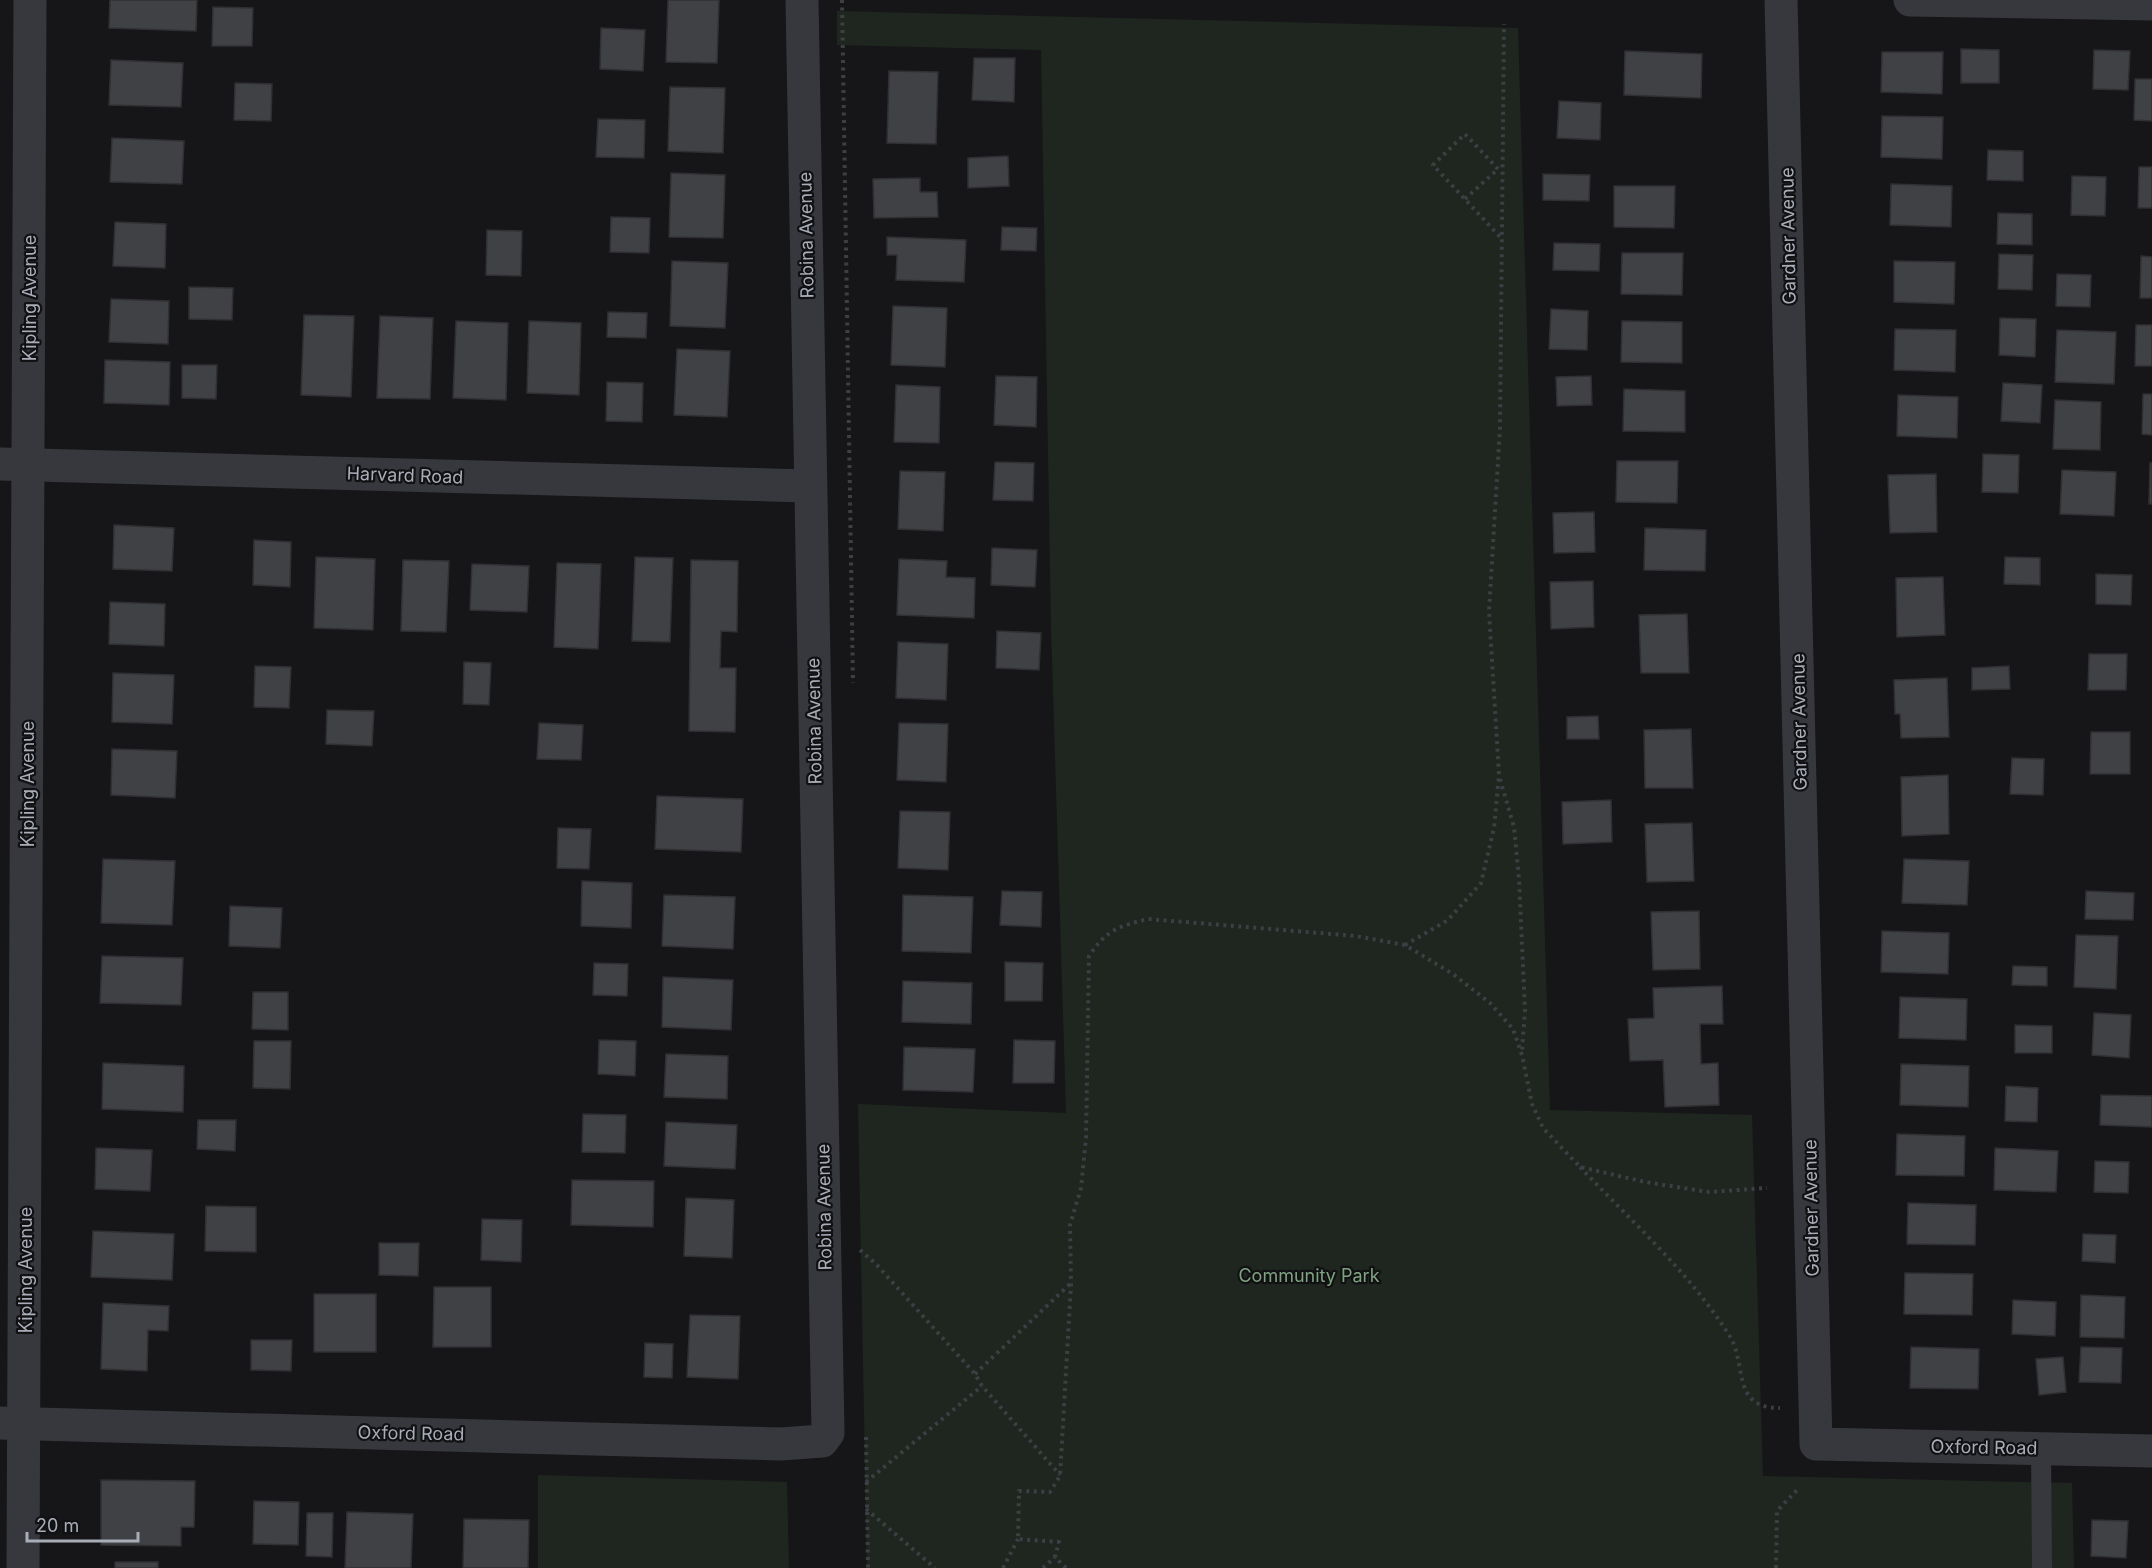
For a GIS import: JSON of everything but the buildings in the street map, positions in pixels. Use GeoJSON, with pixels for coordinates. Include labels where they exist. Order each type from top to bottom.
{"type":"FeatureCollection","features":[{"type":"Feature","properties":{"kind":"street","name":"Kipling Avenue"},"geometry":{"type":"LineString","coordinates":[[23,1568],[12,1424],[14,465],[30,0]]}},
{"type":"Feature","properties":{"kind":"street","name":"Robina Avenue"},"geometry":{"type":"LineString","coordinates":[[802,0],[828,1408],[828,1433],[822,1441]]}},
{"type":"Feature","properties":{"kind":"street","name":"Gardner Avenue"},"geometry":{"type":"LineString","coordinates":[[1781,0],[1816,1444]]}},
{"type":"Feature","properties":{"kind":"street"},"geometry":{"type":"LineString","coordinates":[[1910,0],[2152,4]]}},
{"type":"Feature","properties":{"kind":"street","name":"Harvard Road"},"geometry":{"type":"LineString","coordinates":[[14,465],[810,486]]}},
{"type":"Feature","properties":{"kind":"street","name":"Oxford Road"},"geometry":{"type":"LineString","coordinates":[[12,1424],[782,1444],[822,1441]]}},
{"type":"Feature","properties":{"kind":"street","name":"Oxford Road"},"geometry":{"type":"LineString","coordinates":[[1816,1444],[2152,1451]]}},
{"type":"Feature","properties":{"kind":"lane"},"geometry":{"type":"LineString","coordinates":[[2041,1448],[2042,1568]]}},
{"type":"Feature","properties":{"kind":"path"},"geometry":{"type":"LineString","coordinates":[[1405,945],[1448,920],[1481,883],[1494,828],[1499,775],[1489,610],[1500,428],[1504,24]]}},
{"type":"Feature","properties":{"kind":"path"},"geometry":{"type":"LineString","coordinates":[[1498,169],[1466,134],[1433,165],[1502,239]]}},
{"type":"Feature","properties":{"kind":"path"},"geometry":{"type":"LineString","coordinates":[[1465,199],[1502,166]]}},
{"type":"Feature","properties":{"kind":"path"},"geometry":{"type":"LineString","coordinates":[[1499,775],[1514,827],[1519,879],[1525,1010],[1522,1055]]}},
{"type":"Feature","properties":{"kind":"path"},"geometry":{"type":"LineString","coordinates":[[1003,1568],[1018,1539],[1019,1491],[1050,1492],[1060,1476],[1071,1284],[1070,1226],[1081,1188],[1086,1138],[1089,956],[1100,939],[1122,925],[1148,919],[1356,936],[1405,945],[1453,974],[1490,1003],[1513,1029],[1522,1055],[1532,1104],[1543,1128],[1686,1277],[1731,1337],[1749,1397],[1759,1406],[1782,1408]]}},
{"type":"Feature","properties":{"kind":"path"},"geometry":{"type":"LineString","coordinates":[[1580,1167],[1645,1182],[1709,1192],[1767,1188]]}},
{"type":"Feature","properties":{"kind":"path"},"geometry":{"type":"LineString","coordinates":[[858,1249],[876,1264],[975,1374],[982,1386],[1060,1476]]}},
{"type":"Feature","properties":{"kind":"path"},"geometry":{"type":"LineString","coordinates":[[975,1374],[1071,1284]]}},
{"type":"Feature","properties":{"kind":"path"},"geometry":{"type":"LineString","coordinates":[[866,1482],[982,1386]]}},
{"type":"Feature","properties":{"kind":"path"},"geometry":{"type":"LineString","coordinates":[[1776,1568],[1777,1511],[1798,1489]]}},
{"type":"Feature","properties":{"kind":"path"},"geometry":{"type":"LineString","coordinates":[[866,1509],[935,1568]]}},
{"type":"Feature","properties":{"kind":"path"},"geometry":{"type":"LineString","coordinates":[[1018,1539],[1059,1542],[1055,1557],[1043,1568]]}},
{"type":"Feature","properties":{"kind":"path"},"geometry":{"type":"LineString","coordinates":[[1055,1557],[1066,1568]]}},
{"type":"Feature","properties":{"kind":"green space","name":"Community Park"},"geometry":{"type":"Polygon","coordinates":[[[837,11],[1518,28],[1550,1110],[1752,1115],[1763,1476],[2072,1483],[2074,1568],[867,1568],[858,1104],[1066,1113],[1051,626],[1041,50],[837,45],[837,11]]]}},
{"type":"Feature","properties":{"kind":"green space"},"geometry":{"type":"Polygon","coordinates":[[[538,1475],[787,1482],[789,1568],[538,1568],[538,1475]]]}}]}
